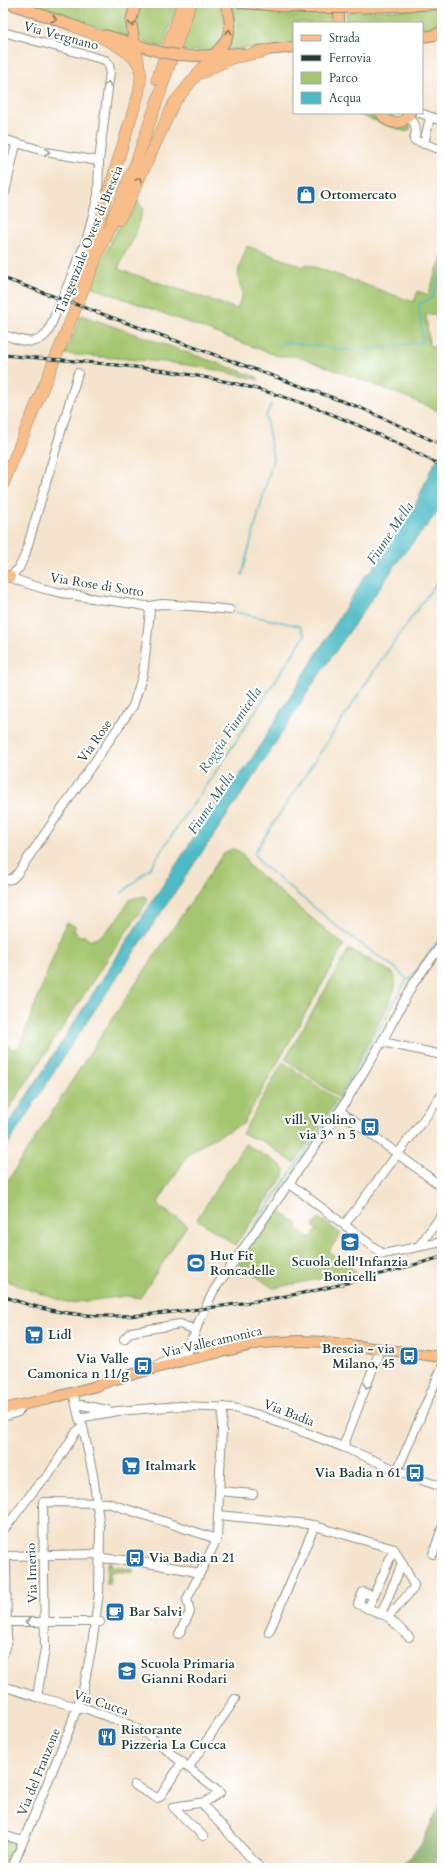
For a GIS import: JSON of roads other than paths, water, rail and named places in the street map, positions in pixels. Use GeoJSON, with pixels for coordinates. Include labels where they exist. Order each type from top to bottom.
{"type":"FeatureCollection","features":[{"type":"Feature","properties":{"kind":"highway","name":"Tangenziale Ovest di Brescia"},"geometry":{"type":"LineString","coordinates":[[3,464],[128,160],[183,3]]}},
{"type":"Feature","properties":{"kind":"highway","name":"Tangenziale Ovest di Brescia"},"geometry":{"type":"LineString","coordinates":[[3,485],[136,162],[191,3]]}},
{"type":"Feature","properties":{"kind":"highway"},"geometry":{"type":"LineString","coordinates":[[73,26],[121,46],[139,63]]}},
{"type":"Feature","properties":{"kind":"highway"},"geometry":{"type":"LineString","coordinates":[[88,259],[111,178],[139,92],[141,76],[135,45]]}},
{"type":"Feature","properties":{"kind":"highway"},"geometry":{"type":"LineString","coordinates":[[190,82],[219,63],[232,58],[263,52],[266,50]]}},
{"type":"Feature","properties":{"kind":"highway"},"geometry":{"type":"LineString","coordinates":[[100,251],[127,206],[174,103],[213,55]]}},
{"type":"Feature","properties":{"kind":"main road"},"geometry":{"type":"LineString","coordinates":[[9,3],[73,26],[160,52],[178,55],[213,55],[293,47]]}},
{"type":"Feature","properties":{"kind":"main road"},"geometry":{"type":"LineString","coordinates":[[135,45],[131,21],[136,3]]}},
{"type":"Feature","properties":{"kind":"main road"},"geometry":{"type":"LineString","coordinates":[[213,55],[225,42],[230,30],[229,17],[225,3]]}},
{"type":"Feature","properties":{"kind":"main road"},"geometry":{"type":"LineString","coordinates":[[242,3],[303,8],[442,4]]}},
{"type":"Feature","properties":{"kind":"main road"},"geometry":{"type":"LineString","coordinates":[[339,6],[358,3]]}},
{"type":"Feature","properties":{"kind":"main road"},"geometry":{"type":"LineString","coordinates":[[339,6],[340,22]]}},
{"type":"Feature","properties":{"kind":"main road"},"geometry":{"type":"LineString","coordinates":[[423,32],[442,30]]}},
{"type":"Feature","properties":{"kind":"main road"},"geometry":{"type":"LineString","coordinates":[[423,37],[442,30]]}},
{"type":"Feature","properties":{"kind":"main road"},"geometry":{"type":"LineString","coordinates":[[382,114],[387,120],[393,123],[401,122],[408,115]]}},
{"type":"Feature","properties":{"kind":"main road","name":"Via Vallecamonica"},"geometry":{"type":"LineString","coordinates":[[3,1408],[185,1360],[261,1343],[299,1341],[326,1342],[442,1358]]}},
{"type":"Feature","properties":{"kind":"main road","name":"Via Vallecamonica"},"geometry":{"type":"LineString","coordinates":[[3,1408],[24,1405],[57,1397],[76,1388]]}},
{"type":"Feature","properties":{"kind":"street"},"geometry":{"type":"LineString","coordinates":[[3,4],[9,3]]}},
{"type":"Feature","properties":{"kind":"street","name":"Via Vergnano"},"geometry":{"type":"LineString","coordinates":[[3,32],[105,60],[109,64],[110,72],[99,161],[98,195],[87,238],[48,332],[42,339],[34,342],[3,334]]}},
{"type":"Feature","properties":{"kind":"street"},"geometry":{"type":"LineString","coordinates":[[422,114],[442,121]]}},
{"type":"Feature","properties":{"kind":"street"},"geometry":{"type":"LineString","coordinates":[[408,115],[413,120],[415,125],[414,140],[442,150]]}},
{"type":"Feature","properties":{"kind":"street"},"geometry":{"type":"LineString","coordinates":[[424,144],[430,117]]}},
{"type":"Feature","properties":{"kind":"street"},"geometry":{"type":"LineString","coordinates":[[5,192],[10,141],[51,153],[99,161]]}},
{"type":"Feature","properties":{"kind":"street","name":"Via Rose di Sotto"},"geometry":{"type":"LineString","coordinates":[[7,576],[19,568],[25,555],[78,373]]}},
{"type":"Feature","properties":{"kind":"street","name":"Via Rose di Sotto"},"geometry":{"type":"LineString","coordinates":[[7,576],[45,590],[68,595],[146,606],[159,604],[230,610]]}},
{"type":"Feature","properties":{"kind":"street","name":"Via Rose"},"geometry":{"type":"LineString","coordinates":[[3,880],[12,878],[17,874],[133,706],[143,674],[150,611],[146,606]]}},
{"type":"Feature","properties":{"kind":"street"},"geometry":{"type":"LineString","coordinates":[[185,1360],[195,1330],[214,1290],[340,1111],[383,1040],[413,984],[442,944]]}},
{"type":"Feature","properties":{"kind":"street"},"geometry":{"type":"LineString","coordinates":[[383,1040],[387,1043],[442,1055]]}},
{"type":"Feature","properties":{"kind":"street"},"geometry":{"type":"LineString","coordinates":[[345,1224],[442,1095]]}},
{"type":"Feature","properties":{"kind":"street"},"geometry":{"type":"LineString","coordinates":[[340,1111],[442,1187]]}},
{"type":"Feature","properties":{"kind":"street"},"geometry":{"type":"LineString","coordinates":[[290,1184],[383,1254],[442,1242]]}},
{"type":"Feature","properties":{"kind":"street"},"geometry":{"type":"LineString","coordinates":[[420,1246],[442,1215]]}},
{"type":"Feature","properties":{"kind":"street"},"geometry":{"type":"LineString","coordinates":[[124,1339],[130,1332],[180,1324],[195,1330]]}},
{"type":"Feature","properties":{"kind":"street"},"geometry":{"type":"LineString","coordinates":[[192,1339],[200,1347],[213,1353]]}},
{"type":"Feature","properties":{"kind":"street"},"geometry":{"type":"LineString","coordinates":[[147,1371],[178,1353],[192,1339]]}},
{"type":"Feature","properties":{"kind":"street"},"geometry":{"type":"LineString","coordinates":[[343,1447],[377,1358],[379,1349]]}},
{"type":"Feature","properties":{"kind":"street"},"geometry":{"type":"LineString","coordinates":[[398,1471],[442,1367]]}},
{"type":"Feature","properties":{"kind":"street"},"geometry":{"type":"LineString","coordinates":[[76,1388],[83,1427]]}},
{"type":"Feature","properties":{"kind":"street"},"geometry":{"type":"LineString","coordinates":[[3,1526],[6,1527],[38,1485],[48,1476],[68,1443],[76,1432],[83,1427],[84,1417],[79,1406],[57,1397]]}},
{"type":"Feature","properties":{"kind":"street","name":"Via Vallecamonica"},"geometry":{"type":"LineString","coordinates":[[3,1417],[18,1412],[24,1405]]}},
{"type":"Feature","properties":{"kind":"street","name":"Via Badia"},"geometry":{"type":"LineString","coordinates":[[79,1406],[118,1411]]}},
{"type":"Feature","properties":{"kind":"street","name":"Via Badia"},"geometry":{"type":"LineString","coordinates":[[84,1417],[118,1411],[180,1406],[223,1407],[259,1414],[343,1447],[398,1471],[442,1486]]}},
{"type":"Feature","properties":{"kind":"street"},"geometry":{"type":"LineString","coordinates":[[179,1634],[190,1610],[187,1599],[217,1539],[223,1407]]}},
{"type":"Feature","properties":{"kind":"street","name":"Via del Franzone"},"geometry":{"type":"LineString","coordinates":[[12,1868],[78,1706],[98,1622],[100,1556],[97,1502],[83,1427]]}},
{"type":"Feature","properties":{"kind":"street"},"geometry":{"type":"LineString","coordinates":[[219,1491],[253,1494]]}},
{"type":"Feature","properties":{"kind":"street","name":"Via Irnerio"},"geometry":{"type":"LineString","coordinates":[[37,1696],[45,1648],[43,1502],[97,1502]]}},
{"type":"Feature","properties":{"kind":"street"},"geometry":{"type":"LineString","coordinates":[[97,1502],[108,1503],[217,1539]]}},
{"type":"Feature","properties":{"kind":"street"},"geometry":{"type":"LineString","coordinates":[[218,1516],[315,1525],[394,1549],[414,1585],[413,1589],[384,1616]]}},
{"type":"Feature","properties":{"kind":"street"},"geometry":{"type":"LineString","coordinates":[[269,1632],[315,1525]]}},
{"type":"Feature","properties":{"kind":"street"},"geometry":{"type":"LineString","coordinates":[[433,1554],[442,1528]]}},
{"type":"Feature","properties":{"kind":"street"},"geometry":{"type":"LineString","coordinates":[[394,1549],[374,1596],[363,1592],[358,1604],[384,1616],[409,1637]]}},
{"type":"Feature","properties":{"kind":"street"},"geometry":{"type":"LineString","coordinates":[[3,1654],[7,1643],[5,1622],[6,1556],[100,1556],[188,1570],[199,1574]]}},
{"type":"Feature","properties":{"kind":"street"},"geometry":{"type":"LineString","coordinates":[[384,1616],[402,1564]]}},
{"type":"Feature","properties":{"kind":"street"},"geometry":{"type":"LineString","coordinates":[[5,1622],[98,1622]]}},
{"type":"Feature","properties":{"kind":"street","name":"Via Cucca"},"geometry":{"type":"LineString","coordinates":[[3,1686],[78,1706],[130,1725],[148,1735],[186,1764],[220,1793],[205,1802]]}},
{"type":"Feature","properties":{"kind":"street"},"geometry":{"type":"LineString","coordinates":[[134,1785],[158,1798],[160,1797],[235,1699]]}},
{"type":"Feature","properties":{"kind":"street"},"geometry":{"type":"LineString","coordinates":[[203,1836],[173,1807],[205,1802],[204,1806],[209,1813],[260,1868]]}},
{"type":"Feature","properties":{"kind":"street"},"geometry":{"type":"LineString","coordinates":[[3,1835],[23,1841]]}},
{"type":"Feature","properties":{"kind":"water"},"geometry":{"type":"Polygon","coordinates":[[[442,452],[442,507],[401,557],[312,685],[260,767],[71,1045],[3,1152],[3,1133],[212,809],[248,765],[365,576],[372,570],[405,517],[416,504],[431,469],[442,452]]]}},
{"type":"Feature","properties":{"kind":"waterway","name":"Roggia Fiumicella"},"geometry":{"type":"LineString","coordinates":[[279,345],[286,342],[353,351],[423,342],[419,304],[432,298],[442,268]]}},
{"type":"Feature","properties":{"kind":"waterway","name":"Roggia Fiumicella"},"geometry":{"type":"LineString","coordinates":[[242,575],[273,459],[266,416],[271,404]]}},
{"type":"Feature","properties":{"kind":"waterway"},"geometry":{"type":"LineString","coordinates":[[240,1247],[335,1108],[407,979],[394,967],[343,931],[261,864],[255,854],[256,850],[382,659],[442,575]]}},
{"type":"Feature","properties":{"kind":"waterway","name":"Roggia Fiumicella"},"geometry":{"type":"LineString","coordinates":[[122,893],[151,867],[223,761],[305,635],[299,626],[235,612]]}},
{"type":"Feature","properties":{"kind":"waterway"},"geometry":{"type":"LineString","coordinates":[[409,980],[442,936]]}},
{"type":"Feature","properties":{"kind":"railway"},"geometry":{"type":"LineString","coordinates":[[3,278],[361,408],[442,445]]}},
{"type":"Feature","properties":{"kind":"railway"},"geometry":{"type":"LineString","coordinates":[[3,355],[158,370],[219,380],[249,387],[324,411],[372,431],[442,466]]}},
{"type":"Feature","properties":{"kind":"railway"},"geometry":{"type":"LineString","coordinates":[[3,1296],[30,1305],[82,1315],[134,1316],[160,1314],[309,1292],[352,1282],[442,1257]]}},
{"type":"Feature","properties":{"kind":"place","name":"Ortomercato"},"geometry":{"type":"Point","coordinates":[306,195]}},
{"type":"Feature","properties":{"kind":"place","name":"vill. Violino via 3^ n 5"},"geometry":{"type":"Point","coordinates":[370,1127]}},
{"type":"Feature","properties":{"kind":"place","name":"Scuola dell'Infanzia Bonicelli"},"geometry":{"type":"Point","coordinates":[350,1242]}},
{"type":"Feature","properties":{"kind":"place","name":"Hut Fit Roncadelle"},"geometry":{"type":"Point","coordinates":[196,1263]}},
{"type":"Feature","properties":{"kind":"place","name":"Lidl"},"geometry":{"type":"Point","coordinates":[34,1335]}},
{"type":"Feature","properties":{"kind":"place","name":"Brescia - via Milano, 45"},"geometry":{"type":"Point","coordinates":[409,1356]}},
{"type":"Feature","properties":{"kind":"place","name":"Via Valle Camonica n 11/g"},"geometry":{"type":"Point","coordinates":[143,1366]}},
{"type":"Feature","properties":{"kind":"place","name":"Italmark"},"geometry":{"type":"Point","coordinates":[131,1466]}},
{"type":"Feature","properties":{"kind":"place","name":"Via Badia n 61"},"geometry":{"type":"Point","coordinates":[415,1473]}},
{"type":"Feature","properties":{"kind":"place","name":"Via Badia n 21"},"geometry":{"type":"Point","coordinates":[135,1558]}},
{"type":"Feature","properties":{"kind":"place","name":"Bar Salvi"},"geometry":{"type":"Point","coordinates":[115,1612]}},
{"type":"Feature","properties":{"kind":"place","name":"Scuola Primaria Gianni Rodari"},"geometry":{"type":"Point","coordinates":[127,1671]}},
{"type":"Feature","properties":{"kind":"place","name":"Ristorante Pizzeria La Cucca"},"geometry":{"type":"Point","coordinates":[107,1737]}},
{"type":"Feature","properties":{"kind":"water label","name":"Fiume Mella"},"geometry":{"type":"Point","coordinates":[390,533]}},
{"type":"Feature","properties":{"kind":"water label","name":"Fiume Mella"},"geometry":{"type":"Point","coordinates":[211,803]}}]}
